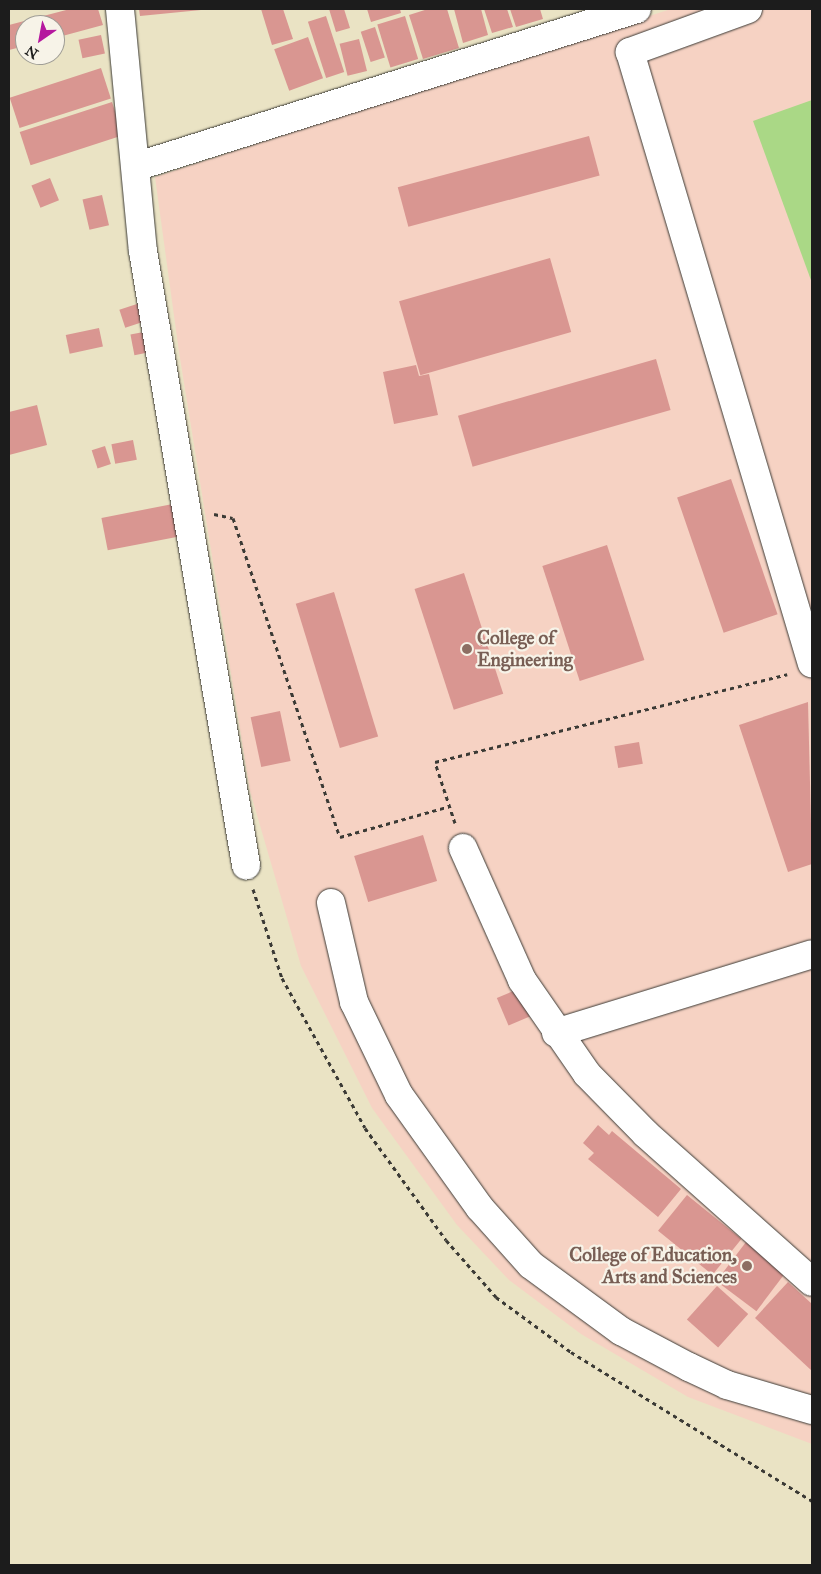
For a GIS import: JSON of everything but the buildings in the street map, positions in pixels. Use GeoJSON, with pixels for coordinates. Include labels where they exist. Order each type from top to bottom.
{"type":"FeatureCollection","features":[{"type":"Feature","properties":{"kind":"street"},"geometry":{"type":"LineString","coordinates":[[120,9],[138,166],[143,251],[189,509],[246,865]]}},
{"type":"Feature","properties":{"kind":"street"},"geometry":{"type":"LineString","coordinates":[[138,166],[579,18],[637,9]]}},
{"type":"Feature","properties":{"kind":"street"},"geometry":{"type":"LineString","coordinates":[[748,9],[630,52],[803,669]]}},
{"type":"Feature","properties":{"kind":"street"},"geometry":{"type":"LineString","coordinates":[[463,848],[522,980],[556,1033],[587,1074],[646,1134],[812,1282]]}},
{"type":"Feature","properties":{"kind":"street"},"geometry":{"type":"LineString","coordinates":[[331,903],[354,1002],[399,1095],[480,1208],[531,1264],[613,1326],[689,1367],[727,1385],[812,1410]]}},
{"type":"Feature","properties":{"kind":"street"},"geometry":{"type":"LineString","coordinates":[[556,1033],[812,954]]}},
{"type":"Feature","properties":{"kind":"path"},"geometry":{"type":"LineString","coordinates":[[189,509],[233,518],[340,837],[450,806]]}},
{"type":"Feature","properties":{"kind":"path"},"geometry":{"type":"LineString","coordinates":[[463,848],[435,762],[803,669]]}},
{"type":"Feature","properties":{"kind":"shaded area"},"geometry":{"type":"Polygon","coordinates":[[[671,9],[812,9],[812,1444],[688,1397],[581,1334],[509,1280],[457,1225],[372,1108],[301,966],[250,791],[179,352],[155,177],[671,9]]]}},
{"type":"Feature","properties":{"kind":"green space"},"geometry":{"type":"Polygon","coordinates":[[[812,100],[812,283],[753,121],[812,100]]]}},
{"type":"Feature","properties":{"kind":"place","name":"College of Engineering"},"geometry":{"type":"Point","coordinates":[467,649]}},
{"type":"Feature","properties":{"kind":"place","name":"College of Education, Arts and Sciences"},"geometry":{"type":"Point","coordinates":[747,1266]}}]}
